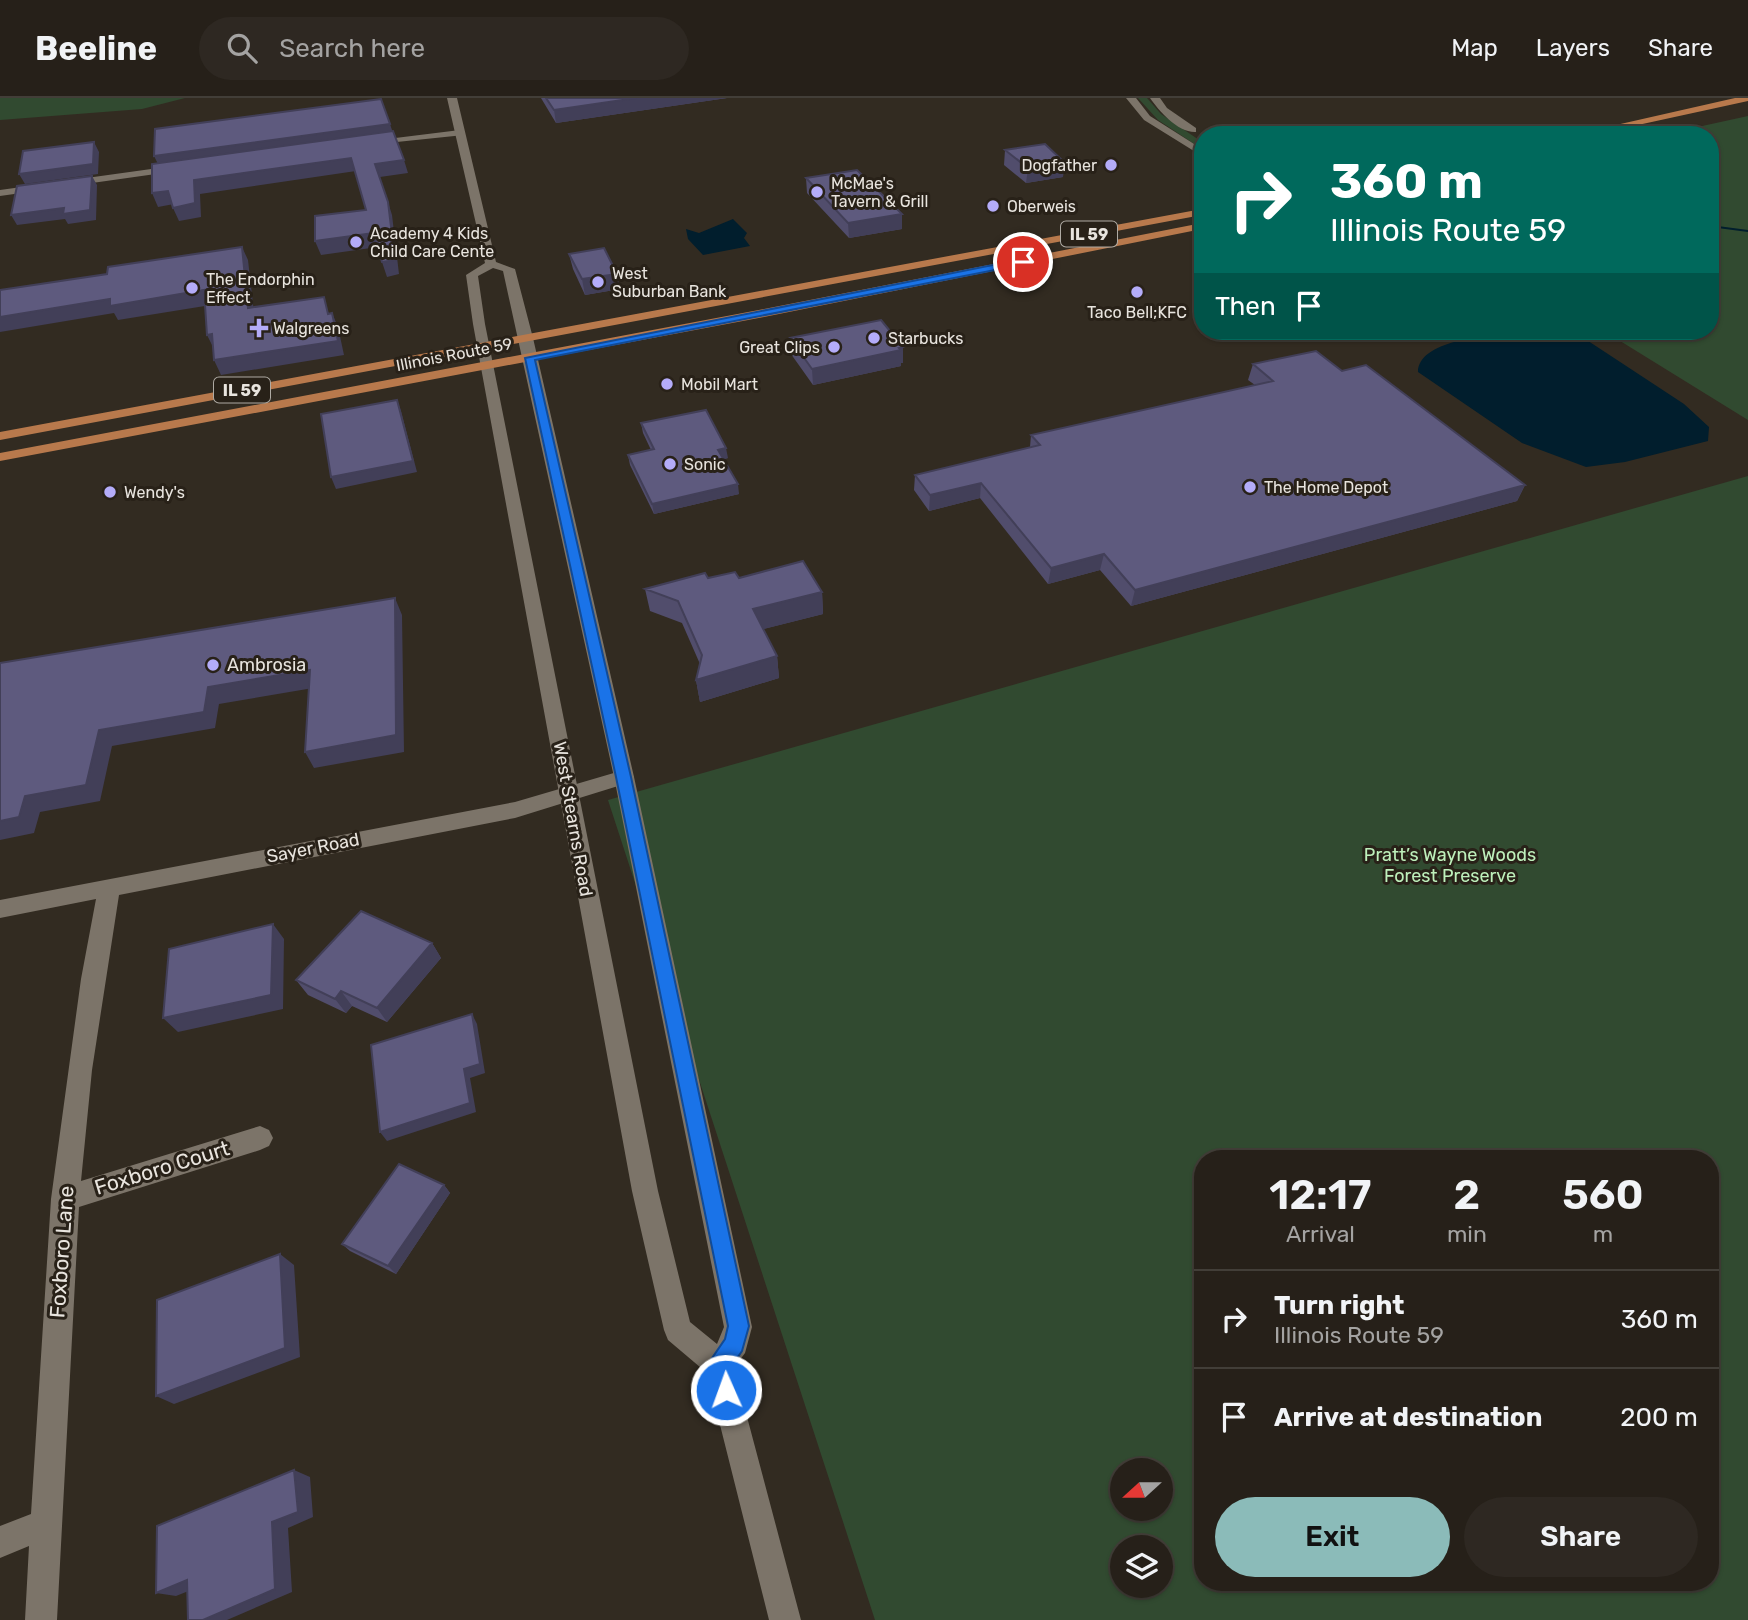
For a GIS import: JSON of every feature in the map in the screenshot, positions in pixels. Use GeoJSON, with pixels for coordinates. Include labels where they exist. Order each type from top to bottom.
{"type":"FeatureCollection","features":[{"type":"Feature","properties":{"kind":"main road"},"geometry":{"type":"LineString","coordinates":[[452,98],[491,264],[509,270],[624,777],[738,1326],[735,1343],[719,1364],[785,1620]]}},
{"type":"Feature","properties":{"kind":"main road"},"geometry":{"type":"LineString","coordinates":[[1131,98],[1147,118],[1194,148]]}},
{"type":"Feature","properties":{"kind":"main road"},"geometry":{"type":"LineString","coordinates":[[1155,98],[1163,110],[1194,131]]}},
{"type":"Feature","properties":{"kind":"main road"},"geometry":{"type":"LineString","coordinates":[[1620,126],[1748,99]]}},
{"type":"Feature","properties":{"kind":"main road"},"geometry":{"type":"LineString","coordinates":[[355,144],[460,133]]}},
{"type":"Feature","properties":{"kind":"main road"},"geometry":{"type":"LineString","coordinates":[[0,193],[191,166]]}},
{"type":"Feature","properties":{"kind":"main road","name":"Illinois Route 59"},"geometry":{"type":"LineString","coordinates":[[0,436],[1194,213]]}},
{"type":"Feature","properties":{"kind":"main road","name":"Illinois Route 59"},"geometry":{"type":"LineString","coordinates":[[0,457],[530,358],[1194,228]]}},
{"type":"Feature","properties":{"kind":"main road","name":"West Stearns Road"},"geometry":{"type":"LineString","coordinates":[[491,264],[472,275],[483,345],[645,1191],[678,1330],[719,1364]]}},
{"type":"Feature","properties":{"kind":"main road","name":"Sayer Road"},"geometry":{"type":"LineString","coordinates":[[0,909],[515,810],[624,777]]}},
{"type":"Feature","properties":{"kind":"main road","name":"Foxboro Lane"},"geometry":{"type":"LineString","coordinates":[[41,1620],[64,1199],[81,1042],[109,888]]}},
{"type":"Feature","properties":{"kind":"main road","name":"Foxboro Court"},"geometry":{"type":"LineString","coordinates":[[64,1199],[260,1138]]}},
{"type":"Feature","properties":{"kind":"main road"},"geometry":{"type":"LineString","coordinates":[[0,1542],[46,1524]]}},
{"type":"Feature","properties":{"kind":"green space"},"geometry":{"type":"Polygon","coordinates":[[[0,98],[185,98],[142,109],[0,120],[0,98]]]}},
{"type":"Feature","properties":{"kind":"green space"},"geometry":{"type":"Polygon","coordinates":[[[1138,98],[1147,98],[1161,114],[1194,137],[1194,144],[1158,120],[1138,98]]]}},
{"type":"Feature","properties":{"kind":"green space"},"geometry":{"type":"Polygon","coordinates":[[[1748,116],[1748,420],[1619,340],[1719,340],[1719,126],[1702,126],[1748,116]]]}},
{"type":"Feature","properties":{"kind":"green space","name":"Pratt’s Wayne Woods Forest Preserve"},"geometry":{"type":"Polygon","coordinates":[[[1748,476],[1748,1620],[875,1620],[608,800],[1748,476]]]}},
{"type":"Feature","properties":{"kind":"water"},"geometry":{"type":"Polygon","coordinates":[[[733,219],[747,233],[744,238],[750,246],[703,255],[688,239],[686,229],[699,233],[733,219]]]}},
{"type":"Feature","properties":{"kind":"water"},"geometry":{"type":"Polygon","coordinates":[[[1587,340],[1684,404],[1709,427],[1708,441],[1625,462],[1586,467],[1522,443],[1418,372],[1421,361],[1429,353],[1455,342],[1587,340]]]}},
{"type":"Feature","properties":{"kind":"building"},"geometry":{"type":"Polygon","coordinates":[[[546,98],[636,98],[554,110],[546,98]]]}},
{"type":"Feature","properties":{"kind":"building"},"geometry":{"type":"Polygon","coordinates":[[[381,99],[390,124],[154,156],[155,129],[381,99]]]}},
{"type":"Feature","properties":{"kind":"building"},"geometry":{"type":"Polygon","coordinates":[[[393,131],[404,160],[375,164],[388,202],[395,260],[382,262],[373,233],[315,241],[315,216],[366,210],[351,158],[194,180],[195,203],[173,208],[168,191],[152,193],[152,164],[393,131]]]}},
{"type":"Feature","properties":{"kind":"building"},"geometry":{"type":"Polygon","coordinates":[[[94,142],[93,164],[19,174],[23,151],[94,142]]]}},
{"type":"Feature","properties":{"kind":"building"},"geometry":{"type":"Polygon","coordinates":[[[1045,144],[1065,163],[1028,168],[1005,150],[1045,144]]]}},
{"type":"Feature","properties":{"kind":"building"},"geometry":{"type":"Polygon","coordinates":[[[857,170],[902,214],[848,223],[806,178],[857,170]]]}},
{"type":"Feature","properties":{"kind":"building"},"geometry":{"type":"Polygon","coordinates":[[[92,176],[90,210],[63,214],[64,208],[11,215],[17,186],[92,176]]]}},
{"type":"Feature","properties":{"kind":"building"},"geometry":{"type":"Polygon","coordinates":[[[242,247],[248,308],[324,297],[328,314],[332,313],[338,341],[214,360],[212,334],[207,335],[204,290],[110,306],[110,299],[0,317],[0,290],[107,274],[108,267],[242,247]]]}},
{"type":"Feature","properties":{"kind":"building"},"geometry":{"type":"Polygon","coordinates":[[[604,248],[617,274],[582,279],[569,254],[604,248]]]}},
{"type":"Feature","properties":{"kind":"building"},"geometry":{"type":"Polygon","coordinates":[[[881,320],[903,347],[899,348],[901,350],[812,369],[790,338],[881,320]]]}},
{"type":"Feature","properties":{"kind":"building","name":"The Home Depot"},"geometry":{"type":"Polygon","coordinates":[[[1316,351],[1342,371],[1366,365],[1525,485],[1135,590],[1104,554],[1051,568],[981,483],[930,495],[915,475],[1040,445],[1031,435],[1273,381],[1253,364],[1316,351]]]}},
{"type":"Feature","properties":{"kind":"building"},"geometry":{"type":"Polygon","coordinates":[[[397,400],[413,461],[331,477],[321,414],[397,400]]]}},
{"type":"Feature","properties":{"kind":"building"},"geometry":{"type":"Polygon","coordinates":[[[706,410],[726,448],[718,450],[738,484],[652,504],[628,455],[654,449],[641,423],[706,410]]]}},
{"type":"Feature","properties":{"kind":"building"},"geometry":{"type":"Polygon","coordinates":[[[803,561],[822,592],[753,609],[777,656],[696,680],[702,655],[678,601],[645,589],[705,573],[708,578],[735,572],[739,578],[803,561]]]}},
{"type":"Feature","properties":{"kind":"building"},"geometry":{"type":"Polygon","coordinates":[[[395,598],[396,735],[305,752],[310,670],[208,687],[204,712],[99,730],[86,785],[25,796],[19,817],[0,821],[0,663],[395,598]]]}},
{"type":"Feature","properties":{"kind":"building"},"geometry":{"type":"Polygon","coordinates":[[[361,911],[432,943],[377,1008],[341,991],[335,999],[296,980],[361,911]]]}},
{"type":"Feature","properties":{"kind":"building"},"geometry":{"type":"Polygon","coordinates":[[[273,924],[271,995],[163,1018],[169,949],[273,924]]]}},
{"type":"Feature","properties":{"kind":"building"},"geometry":{"type":"Polygon","coordinates":[[[472,1014],[480,1064],[464,1069],[470,1103],[380,1132],[371,1045],[472,1014]]]}},
{"type":"Feature","properties":{"kind":"building"},"geometry":{"type":"Polygon","coordinates":[[[399,1164],[444,1185],[388,1266],[342,1244],[399,1164]]]}},
{"type":"Feature","properties":{"kind":"building"},"geometry":{"type":"Polygon","coordinates":[[[280,1254],[285,1348],[156,1396],[157,1300],[280,1254]]]}},
{"type":"Feature","properties":{"kind":"building"},"geometry":{"type":"Polygon","coordinates":[[[294,1470],[298,1512],[272,1522],[275,1589],[203,1620],[188,1620],[187,1580],[156,1593],[157,1526],[294,1470]]]}},
{"type":"Feature","properties":{"kind":"waterway"},"geometry":{"type":"LineString","coordinates":[[1719,227],[1748,231]]}},
{"type":"Feature","properties":{"kind":"place","name":"Dogfather"},"geometry":{"type":"Point","coordinates":[1111,165]}},
{"type":"Feature","properties":{"kind":"place","name":"McMae's Tavern & Grill"},"geometry":{"type":"Point","coordinates":[817,192]}},
{"type":"Feature","properties":{"kind":"place","name":"Oberweis"},"geometry":{"type":"Point","coordinates":[993,206]}},
{"type":"Feature","properties":{"kind":"place","name":"Academy 4 Kids Child Care Cente"},"geometry":{"type":"Point","coordinates":[356,242]}},
{"type":"Feature","properties":{"kind":"place","name":"West Suburban Bank"},"geometry":{"type":"Point","coordinates":[598,282]}},
{"type":"Feature","properties":{"kind":"place","name":"The Endorphin Effect"},"geometry":{"type":"Point","coordinates":[192,288]}},
{"type":"Feature","properties":{"kind":"place","name":"Taco Bell;KFC"},"geometry":{"type":"Point","coordinates":[1137,292]}},
{"type":"Feature","properties":{"kind":"place","name":"Walgreens"},"geometry":{"type":"Point","coordinates":[259,328]}},
{"type":"Feature","properties":{"kind":"place","name":"Starbucks"},"geometry":{"type":"Point","coordinates":[874,338]}},
{"type":"Feature","properties":{"kind":"place","name":"Great Clips"},"geometry":{"type":"Point","coordinates":[834,347]}},
{"type":"Feature","properties":{"kind":"place","name":"Mobil Mart"},"geometry":{"type":"Point","coordinates":[667,384]}},
{"type":"Feature","properties":{"kind":"place","name":"Sonic"},"geometry":{"type":"Point","coordinates":[670,464]}},
{"type":"Feature","properties":{"kind":"place","name":"The Home Depot"},"geometry":{"type":"Point","coordinates":[1250,487]}},
{"type":"Feature","properties":{"kind":"place","name":"Wendy's"},"geometry":{"type":"Point","coordinates":[110,492]}},
{"type":"Feature","properties":{"kind":"place","name":"Ambrosia"},"geometry":{"type":"Point","coordinates":[213,665]}},
{"type":"Feature","properties":{"kind":"route"},"geometry":{"type":"LineString","coordinates":[[726,1390],[719,1364],[735,1343],[738,1326],[681,1065],[624,777],[530,358],[1023,262]]}}]}
